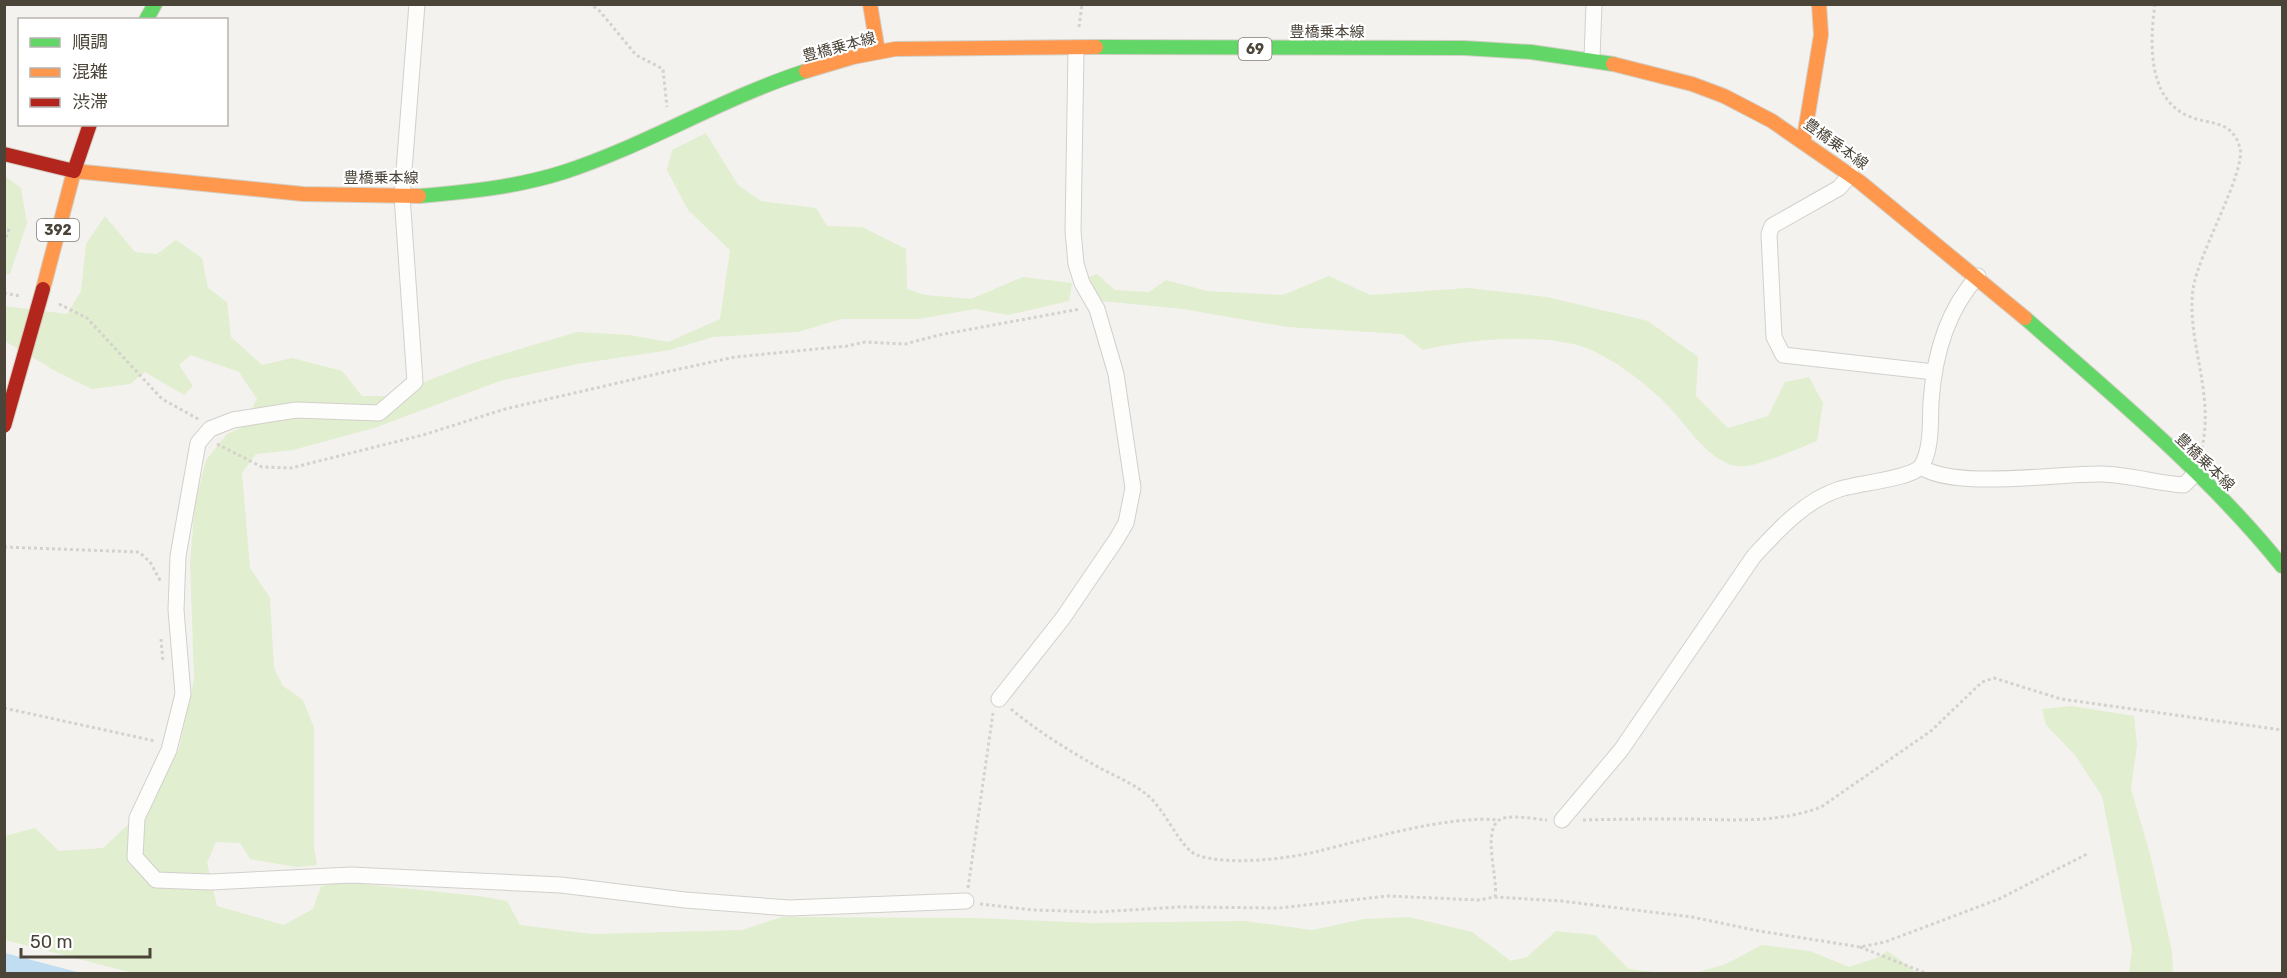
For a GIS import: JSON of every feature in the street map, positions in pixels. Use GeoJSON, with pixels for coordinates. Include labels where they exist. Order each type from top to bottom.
{"type":"FeatureCollection","features":[{"type":"Feature","properties":{"kind":"main road"},"geometry":{"type":"LineString","coordinates":[[147,18],[155,4]]}},
{"type":"Feature","properties":{"kind":"main road"},"geometry":{"type":"LineString","coordinates":[[870,4],[878,52]]}},
{"type":"Feature","properties":{"kind":"main road"},"geometry":{"type":"LineString","coordinates":[[1804,138],[1821,35],[1819,4]]}},
{"type":"Feature","properties":{"kind":"main road","name":"豊橋乗本線"},"geometry":{"type":"LineString","coordinates":[[4,154],[74,171],[254,192],[402,196],[472,191],[531,180],[598,161],[784,78],[878,52],[953,47],[1464,48],[1537,51],[1592,58],[1661,73],[1725,97],[1804,138],[1978,276],[2195,474],[2268,546],[2283,566]]}},
{"type":"Feature","properties":{"kind":"main road"},"geometry":{"type":"LineString","coordinates":[[74,171],[89,126]]}},
{"type":"Feature","properties":{"kind":"main road","name":"392"},"geometry":{"type":"LineString","coordinates":[[4,426],[74,171]]}},
{"type":"Feature","properties":{"kind":"street"},"geometry":{"type":"LineString","coordinates":[[417,4],[402,196],[415,382],[379,413],[296,410],[232,420],[207,432],[198,443],[178,556],[176,610],[183,694],[169,750],[137,818],[135,857],[156,880],[210,882],[351,874],[561,885],[685,900],[789,908],[966,901]]}},
{"type":"Feature","properties":{"kind":"street"},"geometry":{"type":"LineString","coordinates":[[1592,58],[1594,4]]}},
{"type":"Feature","properties":{"kind":"street"},"geometry":{"type":"LineString","coordinates":[[999,699],[1063,618],[1126,523],[1133,488],[1130,454],[1116,374],[1097,309],[1082,283],[1076,264],[1073,231],[1076,49]]}},
{"type":"Feature","properties":{"kind":"street"},"geometry":{"type":"LineString","coordinates":[[1851,174],[1839,188],[1772,226],[1769,234],[1774,337],[1783,355],[1934,372]]}},
{"type":"Feature","properties":{"kind":"street"},"geometry":{"type":"LineString","coordinates":[[1562,820],[1621,750],[1754,556],[1781,527],[1808,505],[1838,489],[1909,475],[1921,467],[1928,444],[1934,372],[1945,330],[1967,288],[1978,276]]}},
{"type":"Feature","properties":{"kind":"street"},"geometry":{"type":"LineString","coordinates":[[1921,467],[1931,474],[1963,478],[2102,474],[2153,479],[2184,485],[2195,474]]}},
{"type":"Feature","properties":{"kind":"path"},"geometry":{"type":"LineString","coordinates":[[588,4],[598,9],[636,55],[663,69],[669,130]]}},
{"type":"Feature","properties":{"kind":"path"},"geometry":{"type":"LineString","coordinates":[[2155,4],[2152,57],[2159,84],[2170,105],[2187,116],[2223,124],[2234,134],[2241,150],[2239,169],[2203,252],[2193,290],[2206,413],[2204,441],[2195,474]]}},
{"type":"Feature","properties":{"kind":"path"},"geometry":{"type":"LineString","coordinates":[[4,243],[10,226]]}},
{"type":"Feature","properties":{"kind":"path"},"geometry":{"type":"LineString","coordinates":[[4,293],[24,297]]}},
{"type":"Feature","properties":{"kind":"path"},"geometry":{"type":"LineString","coordinates":[[54,303],[76,311],[87,318],[162,399],[197,417],[207,432],[231,454],[262,467],[291,468],[423,435],[505,409],[735,357],[847,346],[865,342],[905,344],[1006,321],[1080,309],[1097,309]]}},
{"type":"Feature","properties":{"kind":"path"},"geometry":{"type":"LineString","coordinates":[[4,547],[139,552],[150,562],[161,582],[161,594]]}},
{"type":"Feature","properties":{"kind":"path"},"geometry":{"type":"LineString","coordinates":[[161,628],[164,670]]}},
{"type":"Feature","properties":{"kind":"path"},"geometry":{"type":"LineString","coordinates":[[1928,974],[1860,947],[1759,931],[1692,917],[1560,901],[1495,897],[1478,900],[1388,896],[1268,909],[1179,907],[1096,912],[1033,910],[966,901],[993,709],[999,699],[1025,721],[1081,757],[1145,793],[1165,813],[1188,851],[1199,856],[1246,861],[1303,855],[1393,833],[1481,818],[1498,820],[1507,818],[1755,820],[1803,814],[1821,807],[1931,731],[1982,682],[1994,678],[2061,699],[2283,730]]}},
{"type":"Feature","properties":{"kind":"path"},"geometry":{"type":"LineString","coordinates":[[4,708],[157,742],[169,750]]}},
{"type":"Feature","properties":{"kind":"path"},"geometry":{"type":"LineString","coordinates":[[1495,897],[1490,842],[1492,829],[1498,820]]}},
{"type":"Feature","properties":{"kind":"path"},"geometry":{"type":"LineString","coordinates":[[1860,947],[1885,942],[2000,899],[2087,854]]}},
{"type":"Feature","properties":{"kind":"green space"},"geometry":{"type":"Polygon","coordinates":[[[706,133],[738,185],[761,201],[816,208],[827,226],[862,227],[906,249],[907,289],[925,295],[971,299],[1023,277],[1072,283],[1069,301],[1008,315],[975,309],[919,319],[841,319],[798,332],[713,337],[670,350],[577,364],[500,381],[374,428],[293,450],[256,454],[242,473],[250,568],[270,598],[274,668],[283,686],[303,700],[314,728],[314,847],[317,865],[297,867],[250,859],[240,843],[216,842],[207,863],[217,906],[284,925],[313,909],[321,886],[344,882],[507,901],[520,925],[592,934],[742,930],[782,917],[975,918],[1092,923],[1245,921],[1312,930],[1364,919],[1409,917],[1472,932],[1511,961],[1527,957],[1556,931],[1595,935],[1629,969],[1662,973],[137,974],[5,940],[5,836],[35,828],[59,851],[103,848],[149,805],[179,749],[194,679],[190,563],[195,504],[206,460],[227,434],[242,427],[257,399],[239,372],[191,355],[179,365],[193,386],[184,395],[145,372],[130,384],[92,389],[57,372],[5,341],[5,306],[67,314],[81,291],[86,244],[105,216],[135,252],[157,254],[176,240],[202,258],[208,288],[227,302],[231,337],[262,365],[292,358],[342,371],[362,396],[389,396],[473,363],[577,332],[630,335],[668,342],[720,319],[730,250],[688,210],[667,170],[672,150],[706,133]]]}},
{"type":"Feature","properties":{"kind":"green space"},"geometry":{"type":"Polygon","coordinates":[[[5,176],[21,188],[27,223],[10,274],[5,274],[5,176]]]}},
{"type":"Feature","properties":{"kind":"green space"},"geometry":{"type":"Polygon","coordinates":[[[1097,274],[1115,290],[1149,292],[1166,280],[1207,291],[1283,295],[1329,276],[1370,295],[1468,288],[1547,297],[1648,321],[1698,357],[1696,396],[1728,428],[1768,416],[1785,382],[1809,377],[1823,403],[1817,441],[1764,462],[1735,466],[1707,450],[1671,409],[1626,370],[1599,354],[1573,344],[1538,339],[1518,339],[1458,343],[1423,350],[1402,334],[1287,327],[1183,309],[1101,301],[1089,277],[1097,274]]]}},
{"type":"Feature","properties":{"kind":"green space"},"geometry":{"type":"Polygon","coordinates":[[[2072,706],[2134,716],[2137,745],[2131,789],[2150,854],[2172,951],[2173,973],[2129,973],[2132,949],[2102,796],[2075,755],[2046,725],[2042,709],[2072,706]]]}},
{"type":"Feature","properties":{"kind":"green space"},"geometry":{"type":"Polygon","coordinates":[[[1762,945],[1810,951],[1849,967],[1876,958],[1888,951],[1917,973],[1695,973],[1726,964],[1762,945]]]}},
{"type":"Feature","properties":{"kind":"water"},"geometry":{"type":"Polygon","coordinates":[[[5,953],[81,973],[5,973],[5,953]]]}},
{"type":"Feature","properties":{"kind":"traffic: fast"},"geometry":{"type":"LineString","coordinates":[[147,18],[155,4]]}},
{"type":"Feature","properties":{"kind":"traffic: fast"},"geometry":{"type":"LineString","coordinates":[[1096,47],[1464,48],[1531,52],[1613,64]]}},
{"type":"Feature","properties":{"kind":"traffic: fast"},"geometry":{"type":"LineString","coordinates":[[419,196],[474,191],[564,172],[625,149],[744,94],[806,71]]}},
{"type":"Feature","properties":{"kind":"traffic: fast"},"geometry":{"type":"LineString","coordinates":[[2025,318],[2126,406],[2192,468],[2223,499],[2282,566]]}},
{"type":"Feature","properties":{"kind":"traffic: slow"},"geometry":{"type":"LineString","coordinates":[[870,4],[878,52]]}},
{"type":"Feature","properties":{"kind":"traffic: slow"},"geometry":{"type":"LineString","coordinates":[[1804,138],[1821,35],[1819,4]]}},
{"type":"Feature","properties":{"kind":"traffic: slow"},"geometry":{"type":"LineString","coordinates":[[806,71],[853,57],[895,49],[1096,47]]}},
{"type":"Feature","properties":{"kind":"traffic: slow"},"geometry":{"type":"LineString","coordinates":[[1613,64],[1692,84],[1724,96],[1772,121],[1860,182],[2025,318]]}},
{"type":"Feature","properties":{"kind":"traffic: slow"},"geometry":{"type":"LineString","coordinates":[[43,289],[74,171],[303,194],[419,196]]}},
{"type":"Feature","properties":{"kind":"traffic: jam"},"geometry":{"type":"LineString","coordinates":[[4,154],[74,171],[89,126]]}},
{"type":"Feature","properties":{"kind":"traffic: jam"},"geometry":{"type":"LineString","coordinates":[[4,426],[43,289]]}}]}
